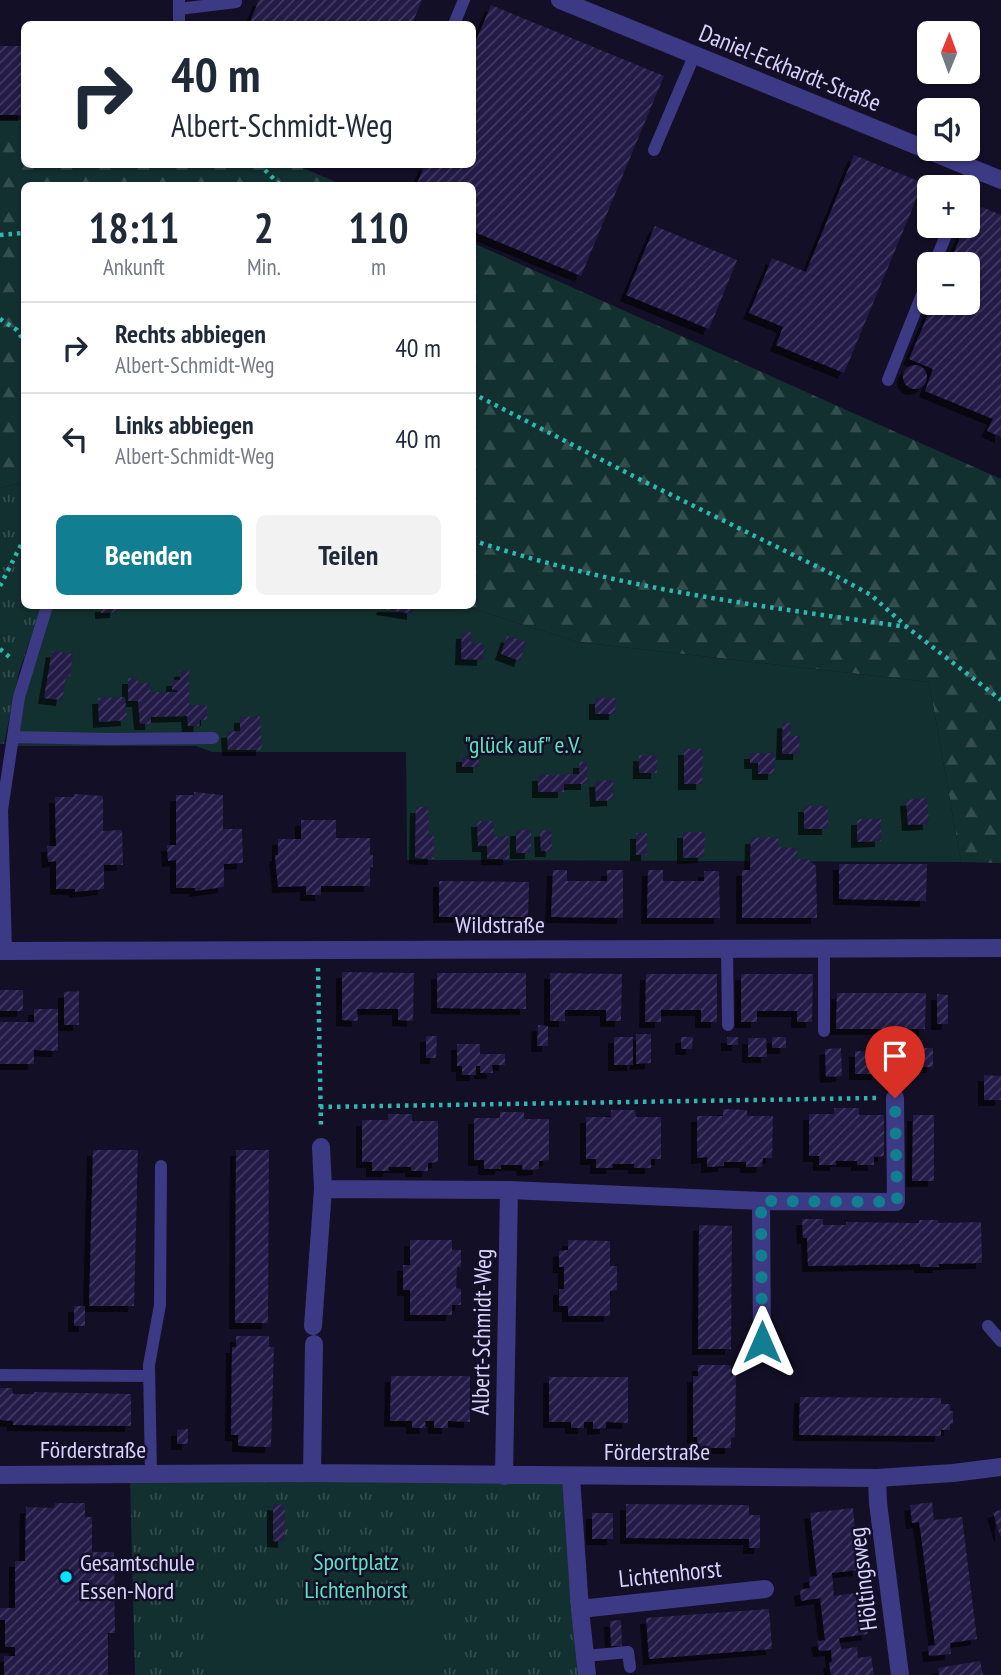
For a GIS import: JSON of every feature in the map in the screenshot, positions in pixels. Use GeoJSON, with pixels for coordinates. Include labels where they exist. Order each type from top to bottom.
{"type":"FeatureCollection","features":[{"type":"Feature","properties":{"kind":"street","name":"Daniel-Eckhardt-Straße"},"geometry":{"type":"LineString","coordinates":[[560,0],[1001,180]]}},
{"type":"Feature","properties":{"kind":"street","name":"Wildstraße"},"geometry":{"type":"LineString","coordinates":[[3,951],[1001,948]]}},
{"type":"Feature","properties":{"kind":"street"},"geometry":{"type":"LineString","coordinates":[[323,1189],[509,1189],[761,1201],[897,1202],[895,1098]]}},
{"type":"Feature","properties":{"kind":"street"},"geometry":{"type":"LineString","coordinates":[[312,1473],[313,1335],[323,1189],[321,1147]]}},
{"type":"Feature","properties":{"kind":"street","name":"Albert-Schmidt-Weg"},"geometry":{"type":"LineString","coordinates":[[504,1476],[509,1189]]}},
{"type":"Feature","properties":{"kind":"street"},"geometry":{"type":"LineString","coordinates":[[761,1201],[762,1342]]}},
{"type":"Feature","properties":{"kind":"street","name":"Förderstraße"},"geometry":{"type":"LineString","coordinates":[[0,1475],[312,1473],[877,1478],[1001,1467]]}},
{"type":"Feature","properties":{"kind":"street"},"geometry":{"type":"LineString","coordinates":[[571,1476],[587,1675]]}},
{"type":"Feature","properties":{"kind":"street","name":"Höltingsweg"},"geometry":{"type":"LineString","coordinates":[[877,1478],[900,1675]]}},
{"type":"Feature","properties":{"kind":"street","name":"Lichtenhorst"},"geometry":{"type":"LineString","coordinates":[[580,1609],[765,1589]]}},
{"type":"Feature","properties":{"kind":"lane"},"geometry":{"type":"LineString","coordinates":[[455,21],[464,0]]}},
{"type":"Feature","properties":{"kind":"lane"},"geometry":{"type":"LineString","coordinates":[[179,5],[236,2]]}},
{"type":"Feature","properties":{"kind":"lane"},"geometry":{"type":"LineString","coordinates":[[654,150],[694,56]]}},
{"type":"Feature","properties":{"kind":"lane"},"geometry":{"type":"LineString","coordinates":[[969,175],[972,168]]}},
{"type":"Feature","properties":{"kind":"lane"},"geometry":{"type":"LineString","coordinates":[[888,380],[917,307]]}},
{"type":"Feature","properties":{"kind":"lane"},"geometry":{"type":"LineString","coordinates":[[3,951],[2,810],[19,697],[46,609]]}},
{"type":"Feature","properties":{"kind":"lane"},"geometry":{"type":"LineString","coordinates":[[12,737],[213,738]]}},
{"type":"Feature","properties":{"kind":"lane"},"geometry":{"type":"LineString","coordinates":[[727,949],[728,1025]]}},
{"type":"Feature","properties":{"kind":"lane"},"geometry":{"type":"LineString","coordinates":[[824,949],[824,1031]]}},
{"type":"Feature","properties":{"kind":"lane"},"geometry":{"type":"LineString","coordinates":[[151,1474],[149,1365],[160,1305],[161,1166]]}},
{"type":"Feature","properties":{"kind":"lane"},"geometry":{"type":"LineString","coordinates":[[988,1326],[1001,1341]]}},
{"type":"Feature","properties":{"kind":"lane"},"geometry":{"type":"LineString","coordinates":[[0,1375],[149,1376]]}},
{"type":"Feature","properties":{"kind":"lane"},"geometry":{"type":"LineString","coordinates":[[585,1656],[628,1653],[630,1667]]}},
{"type":"Feature","properties":{"kind":"path"},"geometry":{"type":"LineString","coordinates":[[264,168],[277,182]]}},
{"type":"Feature","properties":{"kind":"path"},"geometry":{"type":"LineString","coordinates":[[0,235],[21,233]]}},
{"type":"Feature","properties":{"kind":"path"},"geometry":{"type":"LineString","coordinates":[[0,319],[21,337]]}},
{"type":"Feature","properties":{"kind":"path"},"geometry":{"type":"LineString","coordinates":[[476,395],[871,595],[908,628],[1001,700]]}},
{"type":"Feature","properties":{"kind":"path"},"geometry":{"type":"LineString","coordinates":[[476,541],[598,577],[773,608],[908,628]]}},
{"type":"Feature","properties":{"kind":"path"},"geometry":{"type":"LineString","coordinates":[[0,586],[21,545]]}},
{"type":"Feature","properties":{"kind":"path"},"geometry":{"type":"LineString","coordinates":[[318,949],[321,1147]]}},
{"type":"Feature","properties":{"kind":"path"},"geometry":{"type":"LineString","coordinates":[[320,1107],[895,1098]]}},
{"type":"Feature","properties":{"kind":"green space"},"geometry":{"type":"Polygon","coordinates":[[[0,120],[21,120],[21,168],[303,168],[336,182],[21,182],[21,483],[0,488],[0,120]]]}},
{"type":"Feature","properties":{"kind":"green space"},"geometry":{"type":"Polygon","coordinates":[[[476,244],[1001,479],[1001,863],[961,862],[929,682],[578,642],[474,609],[476,609],[476,244]]]}},
{"type":"Feature","properties":{"kind":"green space"},"geometry":{"type":"Polygon","coordinates":[[[21,483],[21,609],[41,609],[19,672],[4,744],[0,744],[0,488],[21,483]]]}},
{"type":"Feature","properties":{"kind":"green space","name":"\"glück auf\" e.V."},"geometry":{"type":"Polygon","coordinates":[[[50,609],[474,609],[578,642],[929,682],[961,862],[407,860],[406,752],[212,752],[196,746],[18,746],[18,719],[50,609]]]}},
{"type":"Feature","properties":{"kind":"green space","name":"Sportplatz Lichtenhorst"},"geometry":{"type":"Polygon","coordinates":[[[130,1480],[566,1483],[581,1675],[135,1675],[130,1480]]]}},
{"type":"Feature","properties":{"kind":"green space"},"geometry":{"type":"Polygon","coordinates":[[[438,1608],[439,1675],[210,1675],[209,1611],[438,1608]]]}},
{"type":"Feature","properties":{"kind":"building"},"geometry":{"type":"Polygon","coordinates":[[[259,0],[422,0],[413,21],[250,21],[259,0]]]}},
{"type":"Feature","properties":{"kind":"building"},"geometry":{"type":"Polygon","coordinates":[[[491,5],[664,76],[581,276],[476,233],[476,182],[418,182],[423,168],[476,168],[476,41],[491,5]]]}},
{"type":"Feature","properties":{"kind":"building"},"geometry":{"type":"Polygon","coordinates":[[[0,46],[21,46],[21,115],[0,115],[0,46]]]}},
{"type":"Feature","properties":{"kind":"building"},"geometry":{"type":"Polygon","coordinates":[[[854,155],[917,181],[917,197],[844,373],[776,345],[783,327],[749,313],[772,258],[806,272],[854,155]]]}},
{"type":"Feature","properties":{"kind":"building"},"geometry":{"type":"Polygon","coordinates":[[[980,208],[1001,215],[1001,437],[987,431],[993,419],[925,391],[933,369],[909,359],[928,315],[980,315],[980,252],[954,252],[960,238],[980,238],[980,208]]]}},
{"type":"Feature","properties":{"kind":"building"},"geometry":{"type":"Polygon","coordinates":[[[655,226],[737,260],[709,329],[626,295],[655,226]]]}},
{"type":"Feature","properties":{"kind":"building"},"geometry":{"type":"Polygon","coordinates":[[[915,365],[923,369],[927,377],[923,385],[915,389],[907,385],[903,377],[907,369],[915,365]]]}},
{"type":"Feature","properties":{"kind":"building"},"geometry":{"type":"Polygon","coordinates":[[[101,609],[116,609],[116,612],[101,613],[101,609]]]}},
{"type":"Feature","properties":{"kind":"building"},"geometry":{"type":"Polygon","coordinates":[[[382,609],[413,609],[413,614],[382,609]]]}},
{"type":"Feature","properties":{"kind":"building"},"geometry":{"type":"Polygon","coordinates":[[[471,632],[471,643],[484,643],[483,660],[461,659],[462,633],[471,632]]]}},
{"type":"Feature","properties":{"kind":"building"},"geometry":{"type":"Polygon","coordinates":[[[507,636],[526,642],[520,661],[501,654],[507,636]]]}},
{"type":"Feature","properties":{"kind":"building"},"geometry":{"type":"Polygon","coordinates":[[[52,651],[73,654],[70,676],[66,676],[62,700],[44,698],[52,651]]]}},
{"type":"Feature","properties":{"kind":"building"},"geometry":{"type":"Polygon","coordinates":[[[189,670],[189,705],[207,705],[207,720],[200,720],[199,726],[188,726],[187,716],[151,717],[151,724],[140,724],[138,701],[128,701],[128,678],[138,678],[138,683],[150,683],[150,692],[177,692],[172,690],[172,680],[180,680],[180,671],[189,670]]]}},
{"type":"Feature","properties":{"kind":"building"},"geometry":{"type":"Polygon","coordinates":[[[125,697],[127,720],[99,722],[98,698],[125,697]]]}},
{"type":"Feature","properties":{"kind":"building"},"geometry":{"type":"Polygon","coordinates":[[[595,698],[616,698],[615,714],[595,714],[595,698]]]}},
{"type":"Feature","properties":{"kind":"building"},"geometry":{"type":"Polygon","coordinates":[[[260,716],[262,750],[228,750],[227,732],[240,731],[240,717],[260,716]]]}},
{"type":"Feature","properties":{"kind":"building"},"geometry":{"type":"Polygon","coordinates":[[[783,722],[791,723],[790,736],[800,736],[799,754],[782,754],[783,722]]]}},
{"type":"Feature","properties":{"kind":"building"},"geometry":{"type":"Polygon","coordinates":[[[684,749],[703,749],[702,784],[684,784],[684,749]]]}},
{"type":"Feature","properties":{"kind":"building"},"geometry":{"type":"Polygon","coordinates":[[[750,753],[775,753],[774,774],[758,774],[758,763],[750,763],[750,753]]]}},
{"type":"Feature","properties":{"kind":"building"},"geometry":{"type":"Polygon","coordinates":[[[639,755],[657,756],[657,773],[639,773],[639,755]]]}},
{"type":"Feature","properties":{"kind":"building"},"geometry":{"type":"Polygon","coordinates":[[[462,756],[479,756],[479,767],[462,767],[462,756]]]}},
{"type":"Feature","properties":{"kind":"building"},"geometry":{"type":"Polygon","coordinates":[[[579,762],[587,762],[587,784],[564,784],[564,792],[538,792],[538,775],[579,774],[579,762]]]}},
{"type":"Feature","properties":{"kind":"building"},"geometry":{"type":"Polygon","coordinates":[[[613,780],[613,800],[596,801],[595,781],[613,780]]]}},
{"type":"Feature","properties":{"kind":"building"},"geometry":{"type":"Polygon","coordinates":[[[194,792],[223,795],[223,829],[242,829],[243,863],[224,864],[224,887],[195,891],[195,888],[176,888],[176,860],[168,861],[167,845],[176,845],[176,795],[194,795],[194,792]]]}},
{"type":"Feature","properties":{"kind":"building"},"geometry":{"type":"Polygon","coordinates":[[[74,794],[103,796],[103,831],[122,830],[123,865],[104,865],[104,889],[75,892],[75,889],[56,889],[56,861],[48,862],[47,846],[56,846],[55,797],[74,797],[74,794]]]}},
{"type":"Feature","properties":{"kind":"building"},"geometry":{"type":"Polygon","coordinates":[[[927,798],[929,824],[908,825],[906,800],[927,798]]]}},
{"type":"Feature","properties":{"kind":"building"},"geometry":{"type":"Polygon","coordinates":[[[804,806],[828,806],[828,829],[804,829],[804,806]]]}},
{"type":"Feature","properties":{"kind":"building"},"geometry":{"type":"Polygon","coordinates":[[[416,807],[428,807],[429,835],[434,835],[434,859],[415,858],[416,807]]]}},
{"type":"Feature","properties":{"kind":"building"},"geometry":{"type":"Polygon","coordinates":[[[857,819],[881,819],[881,841],[857,842],[857,819]]]}},
{"type":"Feature","properties":{"kind":"building"},"geometry":{"type":"Polygon","coordinates":[[[301,820],[336,820],[336,838],[370,838],[373,867],[370,867],[370,886],[321,886],[321,895],[306,895],[306,886],[278,887],[275,855],[278,855],[278,839],[301,839],[301,820]]]}},
{"type":"Feature","properties":{"kind":"building"},"geometry":{"type":"Polygon","coordinates":[[[477,821],[494,821],[494,837],[509,836],[509,859],[487,859],[487,846],[478,846],[477,821]]]}},
{"type":"Feature","properties":{"kind":"building"},"geometry":{"type":"Polygon","coordinates":[[[516,830],[531,830],[531,853],[516,853],[516,830]]]}},
{"type":"Feature","properties":{"kind":"building"},"geometry":{"type":"Polygon","coordinates":[[[551,830],[552,851],[541,851],[540,831],[551,830]]]}},
{"type":"Feature","properties":{"kind":"building"},"geometry":{"type":"Polygon","coordinates":[[[683,832],[705,832],[704,857],[683,858],[683,832]]]}},
{"type":"Feature","properties":{"kind":"building"},"geometry":{"type":"Polygon","coordinates":[[[636,833],[647,833],[647,855],[636,855],[636,833]]]}},
{"type":"Feature","properties":{"kind":"building"},"geometry":{"type":"Polygon","coordinates":[[[778,837],[779,847],[797,848],[797,859],[808,859],[816,866],[817,918],[742,918],[742,870],[750,870],[751,838],[778,837]]]}},
{"type":"Feature","properties":{"kind":"building"},"geometry":{"type":"Polygon","coordinates":[[[839,864],[927,864],[926,901],[839,899],[839,864]]]}},
{"type":"Feature","properties":{"kind":"building"},"geometry":{"type":"Polygon","coordinates":[[[553,870],[567,870],[567,881],[607,881],[607,870],[623,870],[623,918],[551,917],[553,870]]]}},
{"type":"Feature","properties":{"kind":"building"},"geometry":{"type":"Polygon","coordinates":[[[648,870],[663,870],[663,881],[704,881],[704,871],[719,871],[720,918],[647,918],[648,870]]]}},
{"type":"Feature","properties":{"kind":"building"},"geometry":{"type":"Polygon","coordinates":[[[439,881],[529,882],[528,917],[439,917],[439,881]]]}},
{"type":"Feature","properties":{"kind":"building"},"geometry":{"type":"Polygon","coordinates":[[[342,972],[414,973],[413,1021],[398,1020],[398,1009],[357,1009],[358,1021],[342,1020],[342,972]]]}},
{"type":"Feature","properties":{"kind":"building"},"geometry":{"type":"Polygon","coordinates":[[[437,973],[526,973],[526,1009],[437,1008],[437,973]]]}},
{"type":"Feature","properties":{"kind":"building"},"geometry":{"type":"Polygon","coordinates":[[[550,973],[622,974],[621,1021],[606,1021],[606,1010],[565,1010],[565,1021],[550,1021],[550,973]]]}},
{"type":"Feature","properties":{"kind":"building"},"geometry":{"type":"Polygon","coordinates":[[[646,974],[717,974],[717,1022],[701,1022],[701,1010],[661,1010],[661,1022],[645,1022],[646,974]]]}},
{"type":"Feature","properties":{"kind":"building"},"geometry":{"type":"Polygon","coordinates":[[[741,974],[813,974],[812,1022],[797,1022],[797,1011],[757,1011],[757,1022],[741,1022],[741,974]]]}},
{"type":"Feature","properties":{"kind":"building"},"geometry":{"type":"Polygon","coordinates":[[[0,990],[23,990],[23,1011],[0,1011],[0,990]]]}},
{"type":"Feature","properties":{"kind":"building"},"geometry":{"type":"Polygon","coordinates":[[[79,991],[79,1025],[64,1025],[64,992],[79,991]]]}},
{"type":"Feature","properties":{"kind":"building"},"geometry":{"type":"Polygon","coordinates":[[[837,993],[926,993],[925,1029],[836,1029],[837,993]]]}},
{"type":"Feature","properties":{"kind":"building"},"geometry":{"type":"Polygon","coordinates":[[[937,994],[948,995],[948,1024],[937,1024],[937,994]]]}},
{"type":"Feature","properties":{"kind":"building"},"geometry":{"type":"Polygon","coordinates":[[[34,1009],[58,1009],[58,1051],[34,1050],[34,1064],[0,1064],[0,1022],[34,1022],[34,1009]]]}},
{"type":"Feature","properties":{"kind":"building"},"geometry":{"type":"Polygon","coordinates":[[[538,1025],[548,1026],[548,1046],[537,1046],[538,1025]]]}},
{"type":"Feature","properties":{"kind":"building"},"geometry":{"type":"Polygon","coordinates":[[[636,1034],[651,1034],[651,1063],[636,1064],[636,1034]]]}},
{"type":"Feature","properties":{"kind":"building"},"geometry":{"type":"Polygon","coordinates":[[[426,1036],[437,1036],[436,1058],[426,1058],[426,1036]]]}},
{"type":"Feature","properties":{"kind":"building"},"geometry":{"type":"Polygon","coordinates":[[[614,1037],[633,1037],[633,1065],[614,1065],[614,1037]]]}},
{"type":"Feature","properties":{"kind":"building"},"geometry":{"type":"Polygon","coordinates":[[[681,1037],[693,1037],[692,1049],[681,1049],[681,1037]]]}},
{"type":"Feature","properties":{"kind":"building"},"geometry":{"type":"Polygon","coordinates":[[[727,1037],[738,1037],[738,1045],[727,1045],[727,1037]]]}},
{"type":"Feature","properties":{"kind":"building"},"geometry":{"type":"Polygon","coordinates":[[[772,1037],[786,1037],[786,1048],[772,1048],[772,1037]]]}},
{"type":"Feature","properties":{"kind":"building"},"geometry":{"type":"Polygon","coordinates":[[[748,1038],[766,1038],[767,1057],[748,1057],[748,1038]]]}},
{"type":"Feature","properties":{"kind":"building"},"geometry":{"type":"Polygon","coordinates":[[[457,1044],[480,1044],[480,1054],[505,1054],[505,1065],[492,1065],[493,1073],[480,1073],[480,1066],[476,1066],[476,1075],[462,1075],[462,1066],[457,1066],[457,1044]]]}},
{"type":"Feature","properties":{"kind":"building"},"geometry":{"type":"Polygon","coordinates":[[[841,1048],[842,1076],[826,1077],[825,1049],[841,1048]]]}},
{"type":"Feature","properties":{"kind":"building"},"geometry":{"type":"Polygon","coordinates":[[[923,1048],[933,1048],[933,1067],[923,1067],[923,1048]]]}},
{"type":"Feature","properties":{"kind":"building"},"geometry":{"type":"Polygon","coordinates":[[[855,1051],[879,1052],[878,1074],[855,1074],[855,1051]]]}},
{"type":"Feature","properties":{"kind":"building"},"geometry":{"type":"Polygon","coordinates":[[[890,1054],[915,1054],[914,1073],[889,1072],[890,1054]]]}},
{"type":"Feature","properties":{"kind":"building"},"geometry":{"type":"Polygon","coordinates":[[[984,1075],[1001,1076],[1001,1100],[984,1100],[984,1075]]]}},
{"type":"Feature","properties":{"kind":"building"},"geometry":{"type":"Polygon","coordinates":[[[834,1108],[859,1108],[859,1115],[884,1115],[884,1156],[874,1157],[874,1165],[857,1165],[857,1161],[836,1161],[836,1165],[819,1165],[819,1156],[809,1156],[809,1114],[834,1114],[834,1108]]]}},
{"type":"Feature","properties":{"kind":"building"},"geometry":{"type":"Polygon","coordinates":[[[723,1109],[747,1110],[747,1116],[773,1116],[772,1158],[763,1158],[762,1167],[746,1167],[746,1162],[724,1162],[724,1166],[707,1167],[707,1157],[697,1158],[697,1116],[723,1116],[723,1109]]]}},
{"type":"Feature","properties":{"kind":"building"},"geometry":{"type":"Polygon","coordinates":[[[611,1110],[635,1110],[636,1117],[661,1117],[661,1159],[651,1159],[651,1168],[634,1168],[634,1164],[612,1164],[613,1168],[596,1168],[596,1159],[586,1159],[586,1117],[611,1117],[611,1110]]]}},
{"type":"Feature","properties":{"kind":"building"},"geometry":{"type":"Polygon","coordinates":[[[500,1112],[524,1112],[524,1119],[549,1119],[549,1160],[539,1161],[539,1169],[523,1170],[522,1165],[501,1165],[501,1169],[484,1169],[484,1160],[474,1160],[474,1118],[500,1118],[500,1112]]]}},
{"type":"Feature","properties":{"kind":"building"},"geometry":{"type":"Polygon","coordinates":[[[388,1114],[412,1114],[412,1121],[438,1121],[438,1162],[428,1163],[428,1171],[411,1171],[411,1167],[389,1167],[389,1171],[372,1171],[372,1162],[362,1162],[362,1120],[388,1120],[388,1114]]]}},
{"type":"Feature","properties":{"kind":"building"},"geometry":{"type":"Polygon","coordinates":[[[913,1115],[934,1115],[934,1181],[912,1181],[913,1115]]]}},
{"type":"Feature","properties":{"kind":"building"},"geometry":{"type":"Polygon","coordinates":[[[93,1150],[138,1150],[134,1306],[89,1306],[93,1150]]]}},
{"type":"Feature","properties":{"kind":"building"},"geometry":{"type":"Polygon","coordinates":[[[236,1150],[269,1150],[268,1323],[235,1323],[236,1150]]]}},
{"type":"Feature","properties":{"kind":"building"},"geometry":{"type":"Polygon","coordinates":[[[802,1219],[823,1219],[823,1225],[846,1225],[846,1222],[919,1223],[919,1220],[938,1220],[938,1223],[981,1222],[982,1263],[938,1264],[939,1267],[920,1267],[920,1264],[808,1266],[807,1238],[803,1238],[802,1219]]]}},
{"type":"Feature","properties":{"kind":"building"},"geometry":{"type":"Polygon","coordinates":[[[699,1225],[732,1226],[731,1349],[698,1349],[699,1225]]]}},
{"type":"Feature","properties":{"kind":"building"},"geometry":{"type":"Polygon","coordinates":[[[410,1240],[452,1240],[452,1250],[461,1250],[461,1267],[457,1267],[456,1288],[461,1289],[461,1305],[452,1305],[452,1315],[410,1315],[410,1290],[403,1290],[403,1265],[410,1265],[410,1240]]]}},
{"type":"Feature","properties":{"kind":"building"},"geometry":{"type":"Polygon","coordinates":[[[568,1240],[610,1241],[610,1266],[617,1266],[617,1290],[610,1291],[610,1316],[568,1316],[568,1306],[559,1306],[559,1289],[564,1289],[564,1267],[559,1267],[559,1251],[568,1250],[568,1240]]]}},
{"type":"Feature","properties":{"kind":"building"},"geometry":{"type":"Polygon","coordinates":[[[74,1306],[85,1306],[85,1326],[74,1326],[74,1306]]]}},
{"type":"Feature","properties":{"kind":"building"},"geometry":{"type":"Polygon","coordinates":[[[236,1336],[269,1336],[269,1347],[274,1347],[271,1447],[238,1446],[238,1435],[231,1435],[232,1347],[236,1347],[236,1336]]]}},
{"type":"Feature","properties":{"kind":"building"},"geometry":{"type":"Polygon","coordinates":[[[698,1365],[731,1365],[731,1376],[736,1373],[735,1437],[731,1438],[731,1448],[697,1448],[697,1437],[693,1437],[693,1376],[698,1376],[698,1365]]]}},
{"type":"Feature","properties":{"kind":"building"},"geometry":{"type":"Polygon","coordinates":[[[391,1376],[470,1376],[470,1422],[448,1421],[448,1428],[434,1428],[434,1421],[425,1421],[426,1428],[412,1428],[412,1421],[390,1421],[391,1376]]]}},
{"type":"Feature","properties":{"kind":"building"},"geometry":{"type":"Polygon","coordinates":[[[549,1377],[628,1377],[628,1423],[606,1422],[606,1428],[593,1429],[593,1422],[584,1422],[584,1428],[571,1428],[571,1422],[549,1422],[549,1377]]]}},
{"type":"Feature","properties":{"kind":"building"},"geometry":{"type":"Polygon","coordinates":[[[0,1388],[12,1388],[13,1394],[131,1394],[131,1426],[13,1425],[13,1421],[0,1420],[0,1388]]]}},
{"type":"Feature","properties":{"kind":"building"},"geometry":{"type":"Polygon","coordinates":[[[800,1397],[941,1398],[941,1404],[950,1404],[953,1424],[950,1424],[950,1430],[941,1430],[941,1436],[799,1435],[800,1397]]]}},
{"type":"Feature","properties":{"kind":"building"},"geometry":{"type":"Polygon","coordinates":[[[188,1429],[188,1444],[177,1444],[177,1430],[188,1429]]]}},
{"type":"Feature","properties":{"kind":"building"},"geometry":{"type":"Polygon","coordinates":[[[932,1502],[934,1520],[962,1517],[977,1639],[950,1643],[951,1654],[929,1656],[928,1646],[935,1645],[919,1522],[912,1523],[910,1505],[932,1502]]]}},
{"type":"Feature","properties":{"kind":"building","name":"Gesamtschule Essen-Nord"},"geometry":{"type":"Polygon","coordinates":[[[55,1503],[85,1503],[85,1517],[92,1517],[92,1552],[114,1552],[115,1633],[108,1633],[108,1675],[4,1675],[4,1656],[15,1656],[15,1647],[5,1647],[5,1620],[0,1620],[0,1608],[15,1608],[15,1561],[25,1561],[26,1507],[54,1508],[55,1503]]]}},
{"type":"Feature","properties":{"kind":"building"},"geometry":{"type":"Polygon","coordinates":[[[273,1504],[285,1505],[284,1542],[273,1541],[273,1504]]]}},
{"type":"Feature","properties":{"kind":"building"},"geometry":{"type":"Polygon","coordinates":[[[626,1504],[749,1505],[749,1515],[760,1515],[760,1548],[749,1548],[749,1539],[626,1538],[626,1504]]]}},
{"type":"Feature","properties":{"kind":"building"},"geometry":{"type":"Polygon","coordinates":[[[853,1508],[859,1570],[832,1573],[834,1596],[862,1592],[868,1634],[839,1638],[841,1649],[857,1647],[858,1658],[871,1656],[874,1675],[831,1675],[831,1650],[819,1651],[817,1641],[825,1640],[820,1598],[801,1601],[800,1590],[810,1588],[809,1577],[817,1576],[810,1513],[853,1508]]]}},
{"type":"Feature","properties":{"kind":"building"},"geometry":{"type":"Polygon","coordinates":[[[1001,1510],[1001,1536],[1000,1536],[993,1512],[1001,1510]]]}},
{"type":"Feature","properties":{"kind":"building"},"geometry":{"type":"Polygon","coordinates":[[[592,1513],[613,1513],[613,1539],[592,1539],[592,1513]]]}},
{"type":"Feature","properties":{"kind":"building"},"geometry":{"type":"Polygon","coordinates":[[[769,1609],[772,1649],[649,1659],[646,1618],[769,1609]]]}},
{"type":"Feature","properties":{"kind":"building"},"geometry":{"type":"Polygon","coordinates":[[[621,1620],[622,1646],[611,1646],[610,1621],[621,1620]]]}},
{"type":"Feature","properties":{"kind":"building"},"geometry":{"type":"Polygon","coordinates":[[[980,1661],[983,1675],[939,1675],[938,1668],[980,1661]]]}},
{"type":"Feature","properties":{"kind":"place","name":"Gesamtschule Essen-Nord"},"geometry":{"type":"Point","coordinates":[66,1577]}},
{"type":"Feature","properties":{"kind":"route"},"geometry":{"type":"LineString","coordinates":[[762,1342],[761,1201],[897,1202],[895,1098]]}}]}
